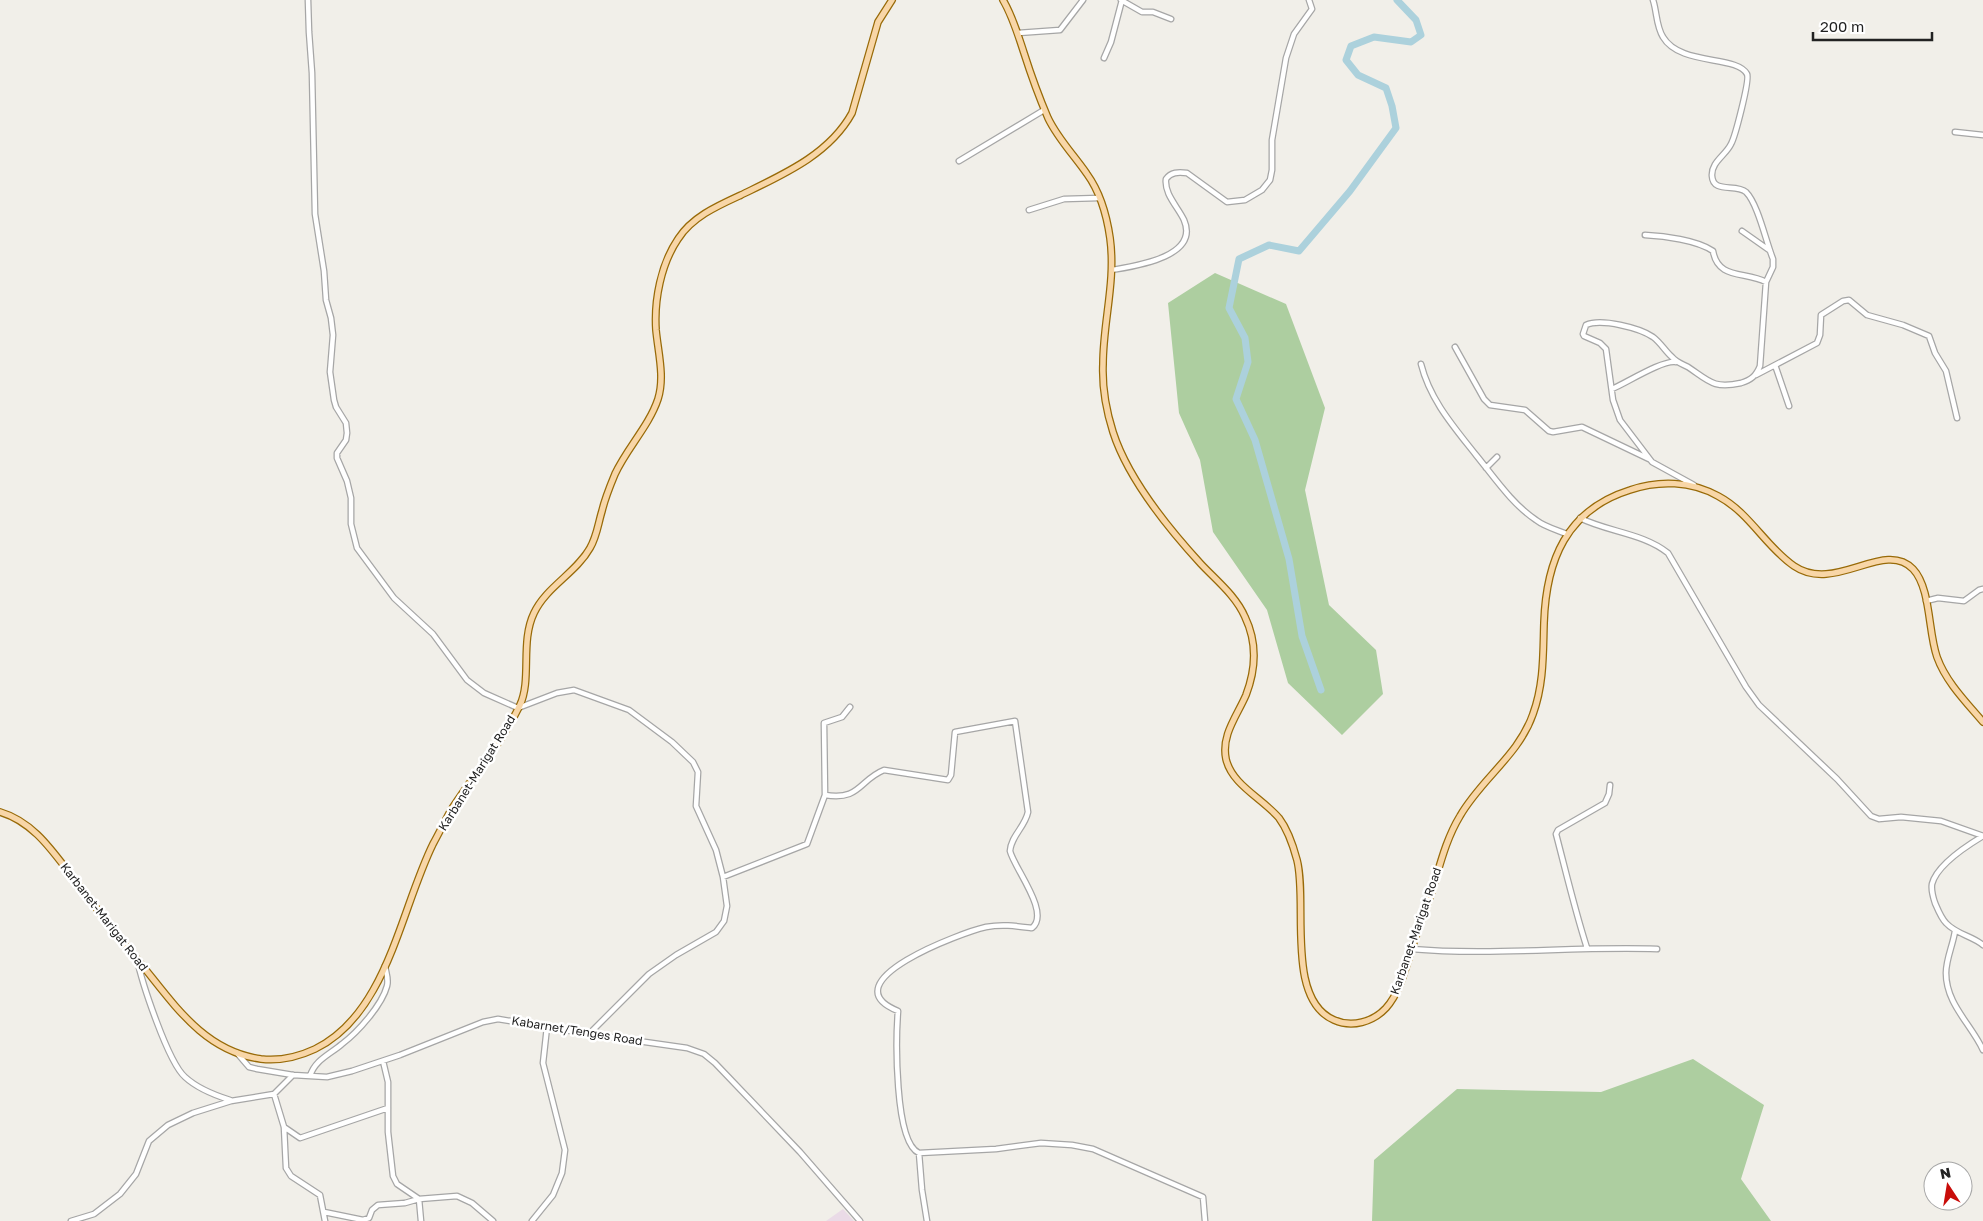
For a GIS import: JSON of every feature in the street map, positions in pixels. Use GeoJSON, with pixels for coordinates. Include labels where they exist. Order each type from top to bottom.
{"type":"FeatureCollection","features":[{"type":"Feature","properties":{"kind":"main road","name":"Karbanet-Marigat Road"},"geometry":{"type":"LineString","coordinates":[[0,812],[17,819],[32,829],[50,847],[112,930],[192,1026],[209,1039],[236,1053],[260,1059],[281,1059],[304,1054],[332,1040],[348,1026],[364,1006],[385,966],[421,871],[450,811],[498,744],[523,699],[526,643],[534,613],[540,601],[582,560],[590,548],[616,471],[657,403],[661,388],[656,328],[657,301],[661,277],[677,240],[691,224],[707,212],[787,171],[820,150],[845,126],[852,113],[878,22],[892,0]]}},
{"type":"Feature","properties":{"kind":"main road","name":"Karbanet-Marigat Road"},"geometry":{"type":"LineString","coordinates":[[1003,0],[1018,33],[1044,110],[1054,130],[1088,175],[1099,198],[1108,226],[1112,270],[1102,366],[1104,393],[1110,424],[1123,458],[1143,492],[1189,551],[1228,592],[1244,613],[1253,643],[1252,675],[1245,696],[1229,728],[1225,742],[1225,754],[1230,770],[1236,779],[1277,816],[1287,830],[1300,873],[1305,982],[1308,993],[1314,1003],[1329,1018],[1337,1022],[1350,1024],[1364,1022],[1376,1017],[1393,998],[1412,949],[1443,852],[1456,821],[1473,796],[1521,740],[1534,712],[1543,668],[1544,619],[1548,582],[1554,560],[1567,534],[1580,518],[1606,499],[1652,484],[1670,483],[1698,487],[1728,502],[1788,562],[1798,569],[1820,576],[1882,560],[1900,560],[1907,564],[1919,578],[1926,601],[1935,650],[1940,664],[1947,678],[1983,722]]}},
{"type":"Feature","properties":{"kind":"street"},"geometry":{"type":"LineString","coordinates":[[308,0],[308,32],[312,73],[315,214],[324,271],[326,300],[333,335],[330,372],[334,400],[346,423],[347,433],[346,440],[337,453],[337,458],[347,481],[351,498],[352,531],[357,548],[394,598],[433,634],[467,680],[484,693],[518,708],[557,692],[574,690],[629,710],[672,742],[693,762],[698,772],[696,806],[716,850],[724,877],[727,906],[724,922],[716,932],[676,955],[649,974],[589,1034]]}},
{"type":"Feature","properties":{"kind":"street"},"geometry":{"type":"LineString","coordinates":[[1018,33],[1060,30],[1083,0]]}},
{"type":"Feature","properties":{"kind":"street"},"geometry":{"type":"LineString","coordinates":[[1104,58],[1111,42],[1122,0],[1142,12],[1153,12],[1171,19]]}},
{"type":"Feature","properties":{"kind":"street"},"geometry":{"type":"LineString","coordinates":[[1112,270],[1129,268],[1160,259],[1174,251],[1184,241],[1186,226],[1166,189],[1168,175],[1179,172],[1186,173],[1228,202],[1245,200],[1266,186],[1272,175],[1272,140],[1283,72],[1291,42],[1312,9],[1309,0]]}},
{"type":"Feature","properties":{"kind":"street"},"geometry":{"type":"LineString","coordinates":[[1653,0],[1659,28],[1673,49],[1686,54],[1731,64],[1745,72],[1748,76],[1746,93],[1734,139],[1730,148],[1714,165],[1712,178],[1717,186],[1737,188],[1747,194],[1754,206],[1773,259],[1773,267],[1766,282],[1760,360],[1755,375]]}},
{"type":"Feature","properties":{"kind":"street"},"geometry":{"type":"LineString","coordinates":[[959,161],[1044,110]]}},
{"type":"Feature","properties":{"kind":"street"},"geometry":{"type":"LineString","coordinates":[[1955,132],[1983,135]]}},
{"type":"Feature","properties":{"kind":"street"},"geometry":{"type":"LineString","coordinates":[[1029,210],[1064,200],[1099,198]]}},
{"type":"Feature","properties":{"kind":"street"},"geometry":{"type":"LineString","coordinates":[[1742,231],[1769,250]]}},
{"type":"Feature","properties":{"kind":"street"},"geometry":{"type":"LineString","coordinates":[[1646,235],[1677,239],[1708,248],[1713,251],[1716,263],[1725,270],[1766,282]]}},
{"type":"Feature","properties":{"kind":"street"},"geometry":{"type":"LineString","coordinates":[[1612,389],[1669,361],[1687,366],[1704,380],[1719,385],[1748,381],[1755,375],[1817,343],[1820,335],[1821,315],[1843,301],[1849,300],[1866,315],[1903,325],[1929,336],[1947,375],[1957,418]]}},
{"type":"Feature","properties":{"kind":"street"},"geometry":{"type":"LineString","coordinates":[[1650,459],[1620,420],[1613,400],[1606,349],[1600,343],[1586,338],[1583,334],[1584,328],[1591,323],[1611,324],[1648,334],[1655,338],[1677,362]]}},
{"type":"Feature","properties":{"kind":"street"},"geometry":{"type":"LineString","coordinates":[[1455,347],[1484,399],[1490,405],[1525,410],[1549,431],[1553,432],[1582,427],[1650,459],[1663,469],[1698,487]]}},
{"type":"Feature","properties":{"kind":"street"},"geometry":{"type":"LineString","coordinates":[[1421,364],[1425,379],[1443,411],[1456,431],[1486,468],[1529,515],[1543,524],[1567,534]]}},
{"type":"Feature","properties":{"kind":"street"},"geometry":{"type":"LineString","coordinates":[[1775,365],[1789,406]]}},
{"type":"Feature","properties":{"kind":"street"},"geometry":{"type":"LineString","coordinates":[[1486,468],[1497,457]]}},
{"type":"Feature","properties":{"kind":"street"},"geometry":{"type":"LineString","coordinates":[[1580,518],[1599,527],[1646,541],[1668,553],[1746,687],[1759,705],[1837,779],[1870,816],[1941,821],[1983,836]]}},
{"type":"Feature","properties":{"kind":"street"},"geometry":{"type":"LineString","coordinates":[[1926,601],[1944,598],[1964,600],[1983,589]]}},
{"type":"Feature","properties":{"kind":"street"},"geometry":{"type":"LineString","coordinates":[[724,877],[781,854],[804,847],[810,837],[825,795],[824,723],[842,717],[850,707]]}},
{"type":"Feature","properties":{"kind":"street"},"geometry":{"type":"LineString","coordinates":[[825,795],[836,797],[850,794],[884,770],[948,780],[951,775],[955,732],[1015,721],[1028,812],[1027,819],[1016,834],[1010,851],[1032,894],[1036,914],[1035,925],[1032,928],[997,925],[949,938],[888,973],[881,980],[878,986],[882,1000],[889,1007],[898,1011],[898,1080],[902,1114],[909,1143],[919,1153],[988,1150],[1041,1143],[1093,1150],[1203,1197],[1205,1221]]}},
{"type":"Feature","properties":{"kind":"street"},"geometry":{"type":"LineString","coordinates":[[1587,948],[1575,912],[1556,834],[1558,830],[1605,803],[1610,785]]}},
{"type":"Feature","properties":{"kind":"street"},"geometry":{"type":"LineString","coordinates":[[1983,836],[1957,854],[1933,881],[1932,894],[1939,913],[1946,923],[1955,931],[1983,946]]}},
{"type":"Feature","properties":{"kind":"street"},"geometry":{"type":"LineString","coordinates":[[1955,931],[1946,973],[1949,992],[1952,1002],[1983,1050]]}},
{"type":"Feature","properties":{"kind":"street"},"geometry":{"type":"LineString","coordinates":[[1412,949],[1440,951],[1587,948],[1657,950]]}},
{"type":"Feature","properties":{"kind":"street"},"geometry":{"type":"LineString","coordinates":[[137,959],[140,973],[177,1068],[199,1087],[231,1100]]}},
{"type":"Feature","properties":{"kind":"street"},"geometry":{"type":"LineString","coordinates":[[310,1076],[315,1064],[342,1044],[372,1012],[387,986],[385,966]]}},
{"type":"Feature","properties":{"kind":"street","name":"Kabarnet/Tenges Road"},"geometry":{"type":"LineString","coordinates":[[236,1053],[249,1067],[293,1075],[338,1075],[382,1061],[489,1020],[506,1019],[589,1034],[687,1048],[704,1054],[715,1063],[800,1152],[860,1221]]}},
{"type":"Feature","properties":{"kind":"street"},"geometry":{"type":"LineString","coordinates":[[532,1221],[553,1195],[562,1173],[565,1150],[542,1062],[547,1027]]}},
{"type":"Feature","properties":{"kind":"street"},"geometry":{"type":"LineString","coordinates":[[382,1061],[388,1082],[388,1139],[393,1176],[397,1184],[419,1199]]}},
{"type":"Feature","properties":{"kind":"street"},"geometry":{"type":"LineString","coordinates":[[71,1221],[94,1214],[120,1194],[136,1174],[150,1141],[168,1125],[193,1113],[231,1100],[274,1094],[293,1075]]}},
{"type":"Feature","properties":{"kind":"street"},"geometry":{"type":"LineString","coordinates":[[274,1094],[284,1127],[286,1168],[291,1176],[320,1195],[325,1221]]}},
{"type":"Feature","properties":{"kind":"street"},"geometry":{"type":"LineString","coordinates":[[284,1127],[300,1138],[388,1108]]}},
{"type":"Feature","properties":{"kind":"street"},"geometry":{"type":"LineString","coordinates":[[919,1153],[922,1190],[928,1221]]}},
{"type":"Feature","properties":{"kind":"street"},"geometry":{"type":"LineString","coordinates":[[324,1212],[363,1220],[368,1218],[372,1210],[378,1205],[457,1196],[472,1203],[493,1221]]}},
{"type":"Feature","properties":{"kind":"street"},"geometry":{"type":"LineString","coordinates":[[419,1199],[421,1221]]}},
{"type":"Feature","properties":{"kind":"shaded area"},"geometry":{"type":"Polygon","coordinates":[[[843,1209],[854,1221],[826,1221],[843,1209]]]}},
{"type":"Feature","properties":{"kind":"green space"},"geometry":{"type":"Polygon","coordinates":[[[1215,273],[1286,304],[1325,408],[1305,490],[1329,605],[1376,650],[1383,694],[1342,735],[1288,683],[1267,610],[1213,532],[1200,460],[1179,413],[1168,303],[1215,273]]]}},
{"type":"Feature","properties":{"kind":"green space"},"geometry":{"type":"Polygon","coordinates":[[[1693,1059],[1764,1105],[1741,1179],[1771,1221],[1372,1221],[1374,1160],[1457,1089],[1601,1092],[1693,1059]]]}},
{"type":"Feature","properties":{"kind":"waterway"},"geometry":{"type":"LineString","coordinates":[[1321,690],[1302,636],[1289,559],[1255,440],[1236,399],[1248,362],[1245,338],[1229,308],[1239,259],[1269,245],[1299,251],[1350,191],[1396,128],[1386,88],[1358,75],[1346,60],[1351,46],[1374,37],[1411,42],[1421,35],[1416,20],[1397,0]]}}]}
